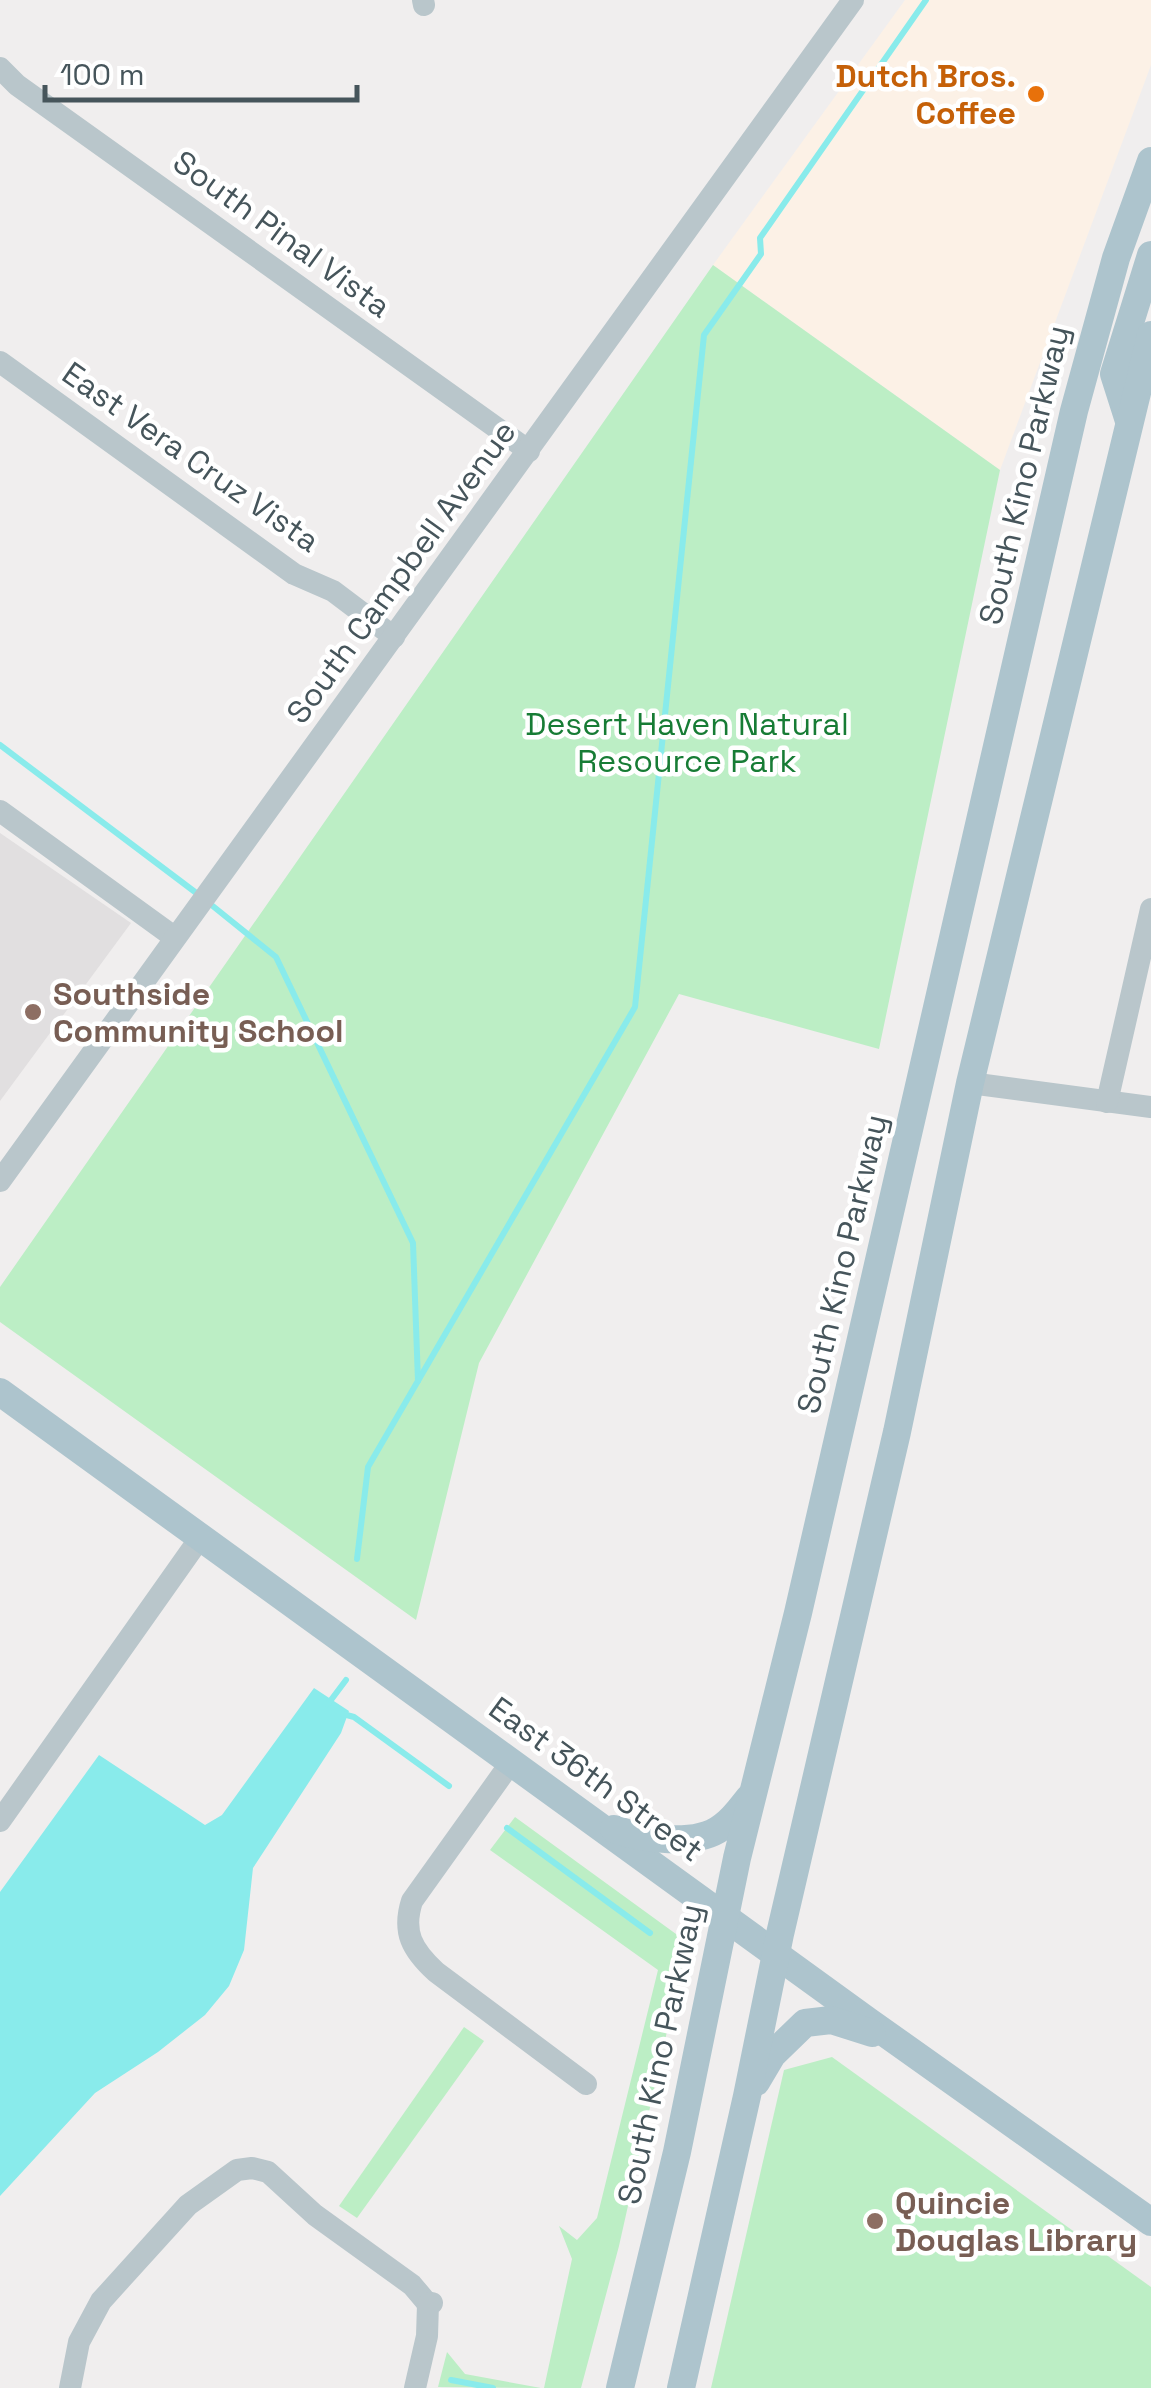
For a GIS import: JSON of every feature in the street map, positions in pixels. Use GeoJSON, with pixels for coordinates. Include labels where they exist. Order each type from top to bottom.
{"type":"FeatureCollection","features":[{"type":"Feature","properties":{"kind":"main road","name":"South Kino Parkway"},"geometry":{"type":"LineString","coordinates":[[620,2388],[676,2152],[724,1916],[801,1600],[1074,411],[1100,311],[1145,195],[1151,162]]}},
{"type":"Feature","properties":{"kind":"main road"},"geometry":{"type":"LineString","coordinates":[[1130,423],[1114,374],[1151,255]]}},
{"type":"Feature","properties":{"kind":"main road"},"geometry":{"type":"LineString","coordinates":[[681,2388],[748,2096],[776,1954],[898,1432],[970,1083],[1151,335]]}},
{"type":"Feature","properties":{"kind":"main road","name":"East 36th Street"},"geometry":{"type":"LineString","coordinates":[[0,1392],[1151,2222]]}},
{"type":"Feature","properties":{"kind":"main road"},"geometry":{"type":"LineString","coordinates":[[595,1822],[630,1834],[679,1839],[707,1835],[720,1829],[753,1793]]}},
{"type":"Feature","properties":{"kind":"main road"},"geometry":{"type":"LineString","coordinates":[[748,2096],[772,2055],[805,2022],[832,2020],[904,2046]]}},
{"type":"Feature","properties":{"kind":"street","name":"South Campbell Avenue"},"geometry":{"type":"LineString","coordinates":[[0,1181],[853,0]]}},
{"type":"Feature","properties":{"kind":"street","name":"South Pinal Vista"},"geometry":{"type":"LineString","coordinates":[[0,68],[17,85],[529,451]]}},
{"type":"Feature","properties":{"kind":"street","name":"East Vera Cruz Vista"},"geometry":{"type":"LineString","coordinates":[[0,362],[294,574],[333,591],[394,637]]}},
{"type":"Feature","properties":{"kind":"street"},"geometry":{"type":"LineString","coordinates":[[0,812],[174,937]]}},
{"type":"Feature","properties":{"kind":"street"},"geometry":{"type":"LineString","coordinates":[[1107,1102],[1151,909]]}},
{"type":"Feature","properties":{"kind":"street"},"geometry":{"type":"LineString","coordinates":[[970,1083],[1151,1107]]}},
{"type":"Feature","properties":{"kind":"street"},"geometry":{"type":"LineString","coordinates":[[0,1821],[200,1538]]}},
{"type":"Feature","properties":{"kind":"street"},"geometry":{"type":"LineString","coordinates":[[512,1761],[412,1900],[402,1942],[586,2084]]}},
{"type":"Feature","properties":{"kind":"street"},"geometry":{"type":"LineString","coordinates":[[70,2388],[73,2364],[90,2318],[149,2245],[188,2204],[218,2181],[237,2170],[264,2165],[315,2215],[412,2285],[430,2303],[415,2388]]}},
{"type":"Feature","properties":{"kind":"shaded area"},"geometry":{"type":"Polygon","coordinates":[[[905,0],[1151,0],[1151,65],[1000,470],[713,265],[905,0]]]}},
{"type":"Feature","properties":{"kind":"shaded area","name":"Southside Community School"},"geometry":{"type":"Polygon","coordinates":[[[0,833],[131,923],[0,1101],[0,833]]]}},
{"type":"Feature","properties":{"kind":"green space","name":"Desert Haven Natural Resource Park"},"geometry":{"type":"Polygon","coordinates":[[[713,265],[1000,470],[879,1049],[679,994],[479,1363],[416,1620],[0,1322],[0,1287],[713,265]]]}},
{"type":"Feature","properties":{"kind":"green space"},"geometry":{"type":"Polygon","coordinates":[[[515,1817],[687,1942],[619,2246],[581,2388],[544,2388],[572,2259],[559,2226],[577,2240],[597,2218],[658,1970],[490,1850],[515,1817]]]}},
{"type":"Feature","properties":{"kind":"green space"},"geometry":{"type":"Polygon","coordinates":[[[464,2027],[484,2041],[357,2218],[339,2206],[464,2027]]]}},
{"type":"Feature","properties":{"kind":"green space"},"geometry":{"type":"Polygon","coordinates":[[[832,2057],[1151,2287],[1151,2388],[711,2388],[784,2070],[832,2057]]]}},
{"type":"Feature","properties":{"kind":"green space"},"geometry":{"type":"Polygon","coordinates":[[[447,2352],[465,2374],[541,2388],[438,2387],[447,2352]]]}},
{"type":"Feature","properties":{"kind":"water"},"geometry":{"type":"Polygon","coordinates":[[[314,1688],[349,1711],[341,1733],[253,1868],[244,1950],[229,1986],[205,2015],[95,2093],[0,2196],[0,1892],[99,1755],[205,1825],[222,1815],[314,1688]]]}},
{"type":"Feature","properties":{"kind":"waterway"},"geometry":{"type":"LineString","coordinates":[[357,1559],[368,1467],[635,1007],[704,335],[761,254],[760,238],[926,0]]}},
{"type":"Feature","properties":{"kind":"waterway"},"geometry":{"type":"LineString","coordinates":[[0,745],[199,895]]}},
{"type":"Feature","properties":{"kind":"waterway"},"geometry":{"type":"LineString","coordinates":[[209,903],[276,957],[413,1243],[418,1381]]}},
{"type":"Feature","properties":{"kind":"waterway"},"geometry":{"type":"LineString","coordinates":[[328,1704],[346,1680]]}},
{"type":"Feature","properties":{"kind":"waterway"},"geometry":{"type":"LineString","coordinates":[[343,1714],[354,1717],[449,1786]]}},
{"type":"Feature","properties":{"kind":"waterway"},"geometry":{"type":"LineString","coordinates":[[507,1828],[650,1933]]}},
{"type":"Feature","properties":{"kind":"waterway"},"geometry":{"type":"LineString","coordinates":[[451,2380],[493,2388]]}},
{"type":"Feature","properties":{"kind":"place","name":"Dutch Bros. Coffee"},"geometry":{"type":"Point","coordinates":[1036,94]}},
{"type":"Feature","properties":{"kind":"place","name":"Southside Community School"},"geometry":{"type":"Point","coordinates":[33,1012]}},
{"type":"Feature","properties":{"kind":"place","name":"Quincie Douglas Library"},"geometry":{"type":"Point","coordinates":[875,2221]}}]}
